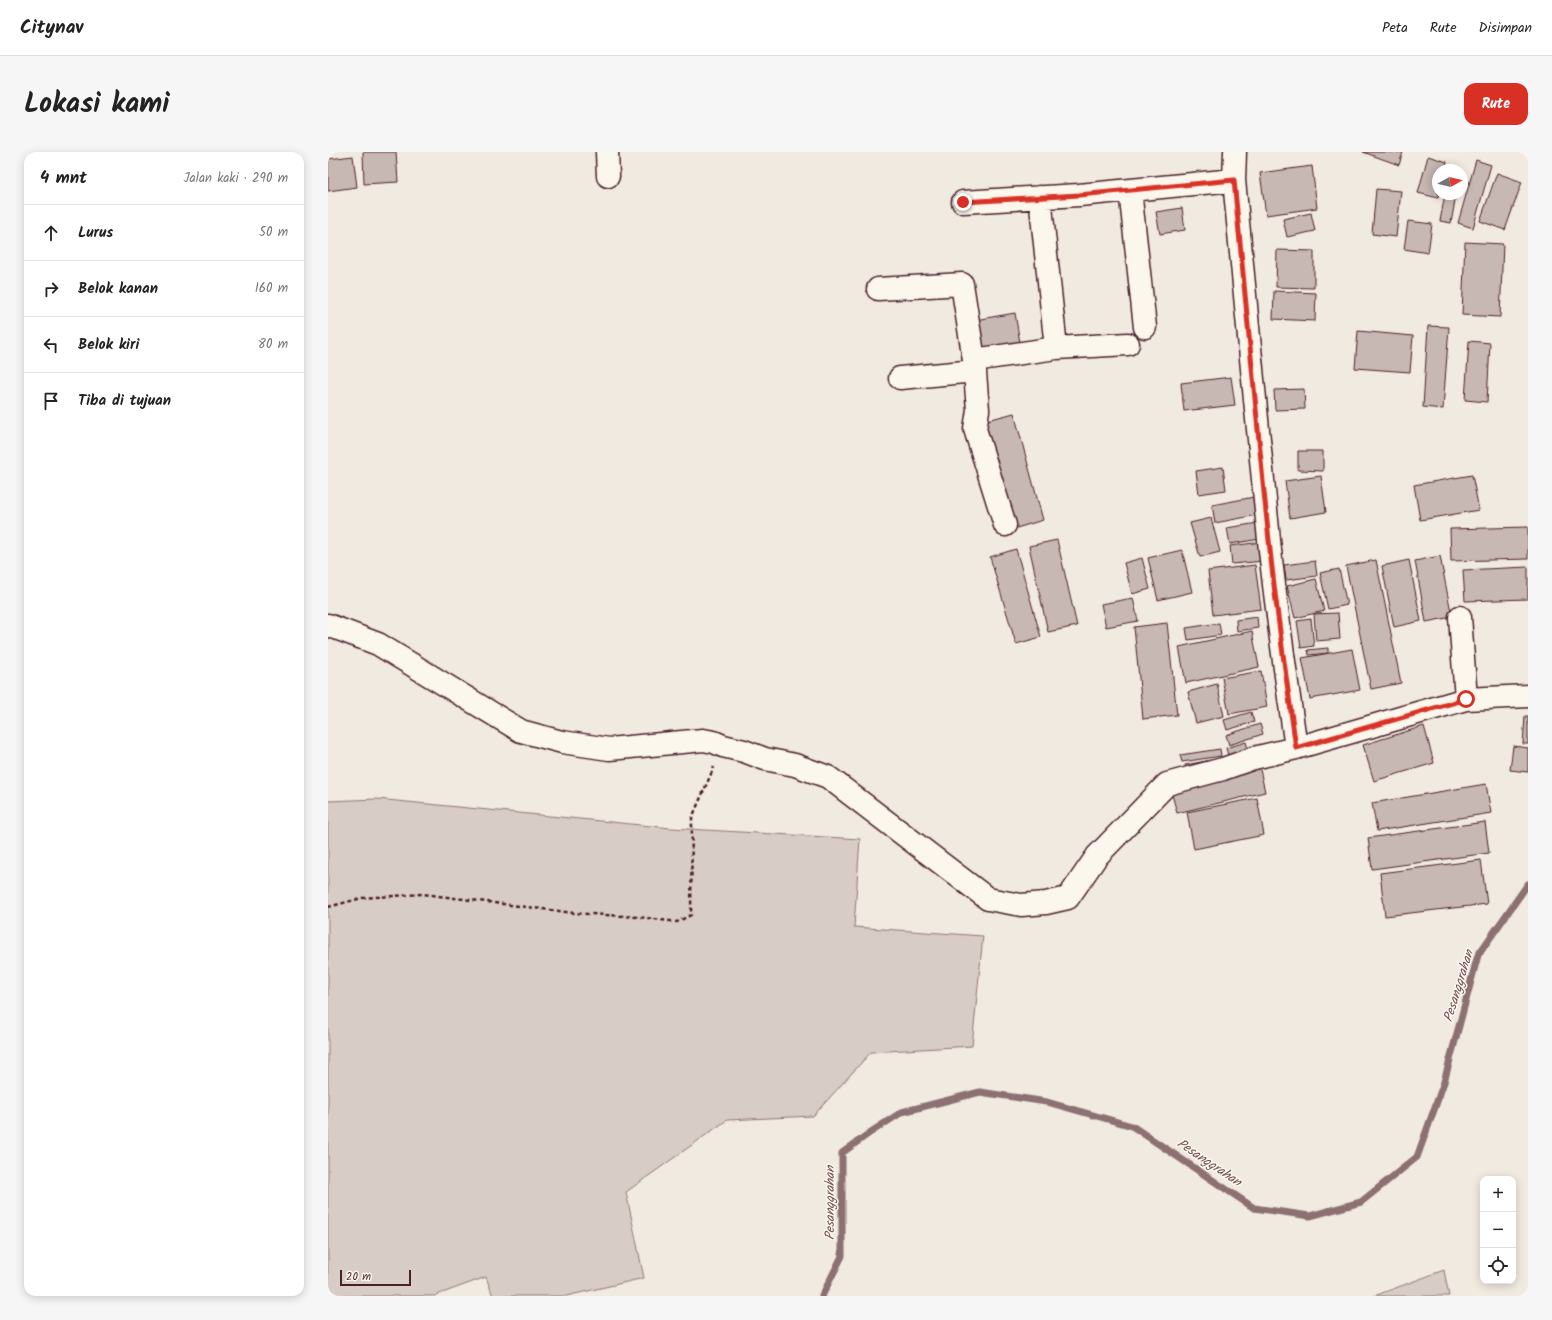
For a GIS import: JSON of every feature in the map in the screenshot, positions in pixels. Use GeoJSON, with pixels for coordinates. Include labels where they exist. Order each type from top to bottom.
{"type":"FeatureCollection","features":[{"type":"Feature","properties":{"kind":"street"},"geometry":{"type":"LineString","coordinates":[[607,152],[608,176]]}},
{"type":"Feature","properties":{"kind":"street"},"geometry":{"type":"LineString","coordinates":[[1235,152],[1234,180],[1251,372],[1270,551],[1296,748]]}},
{"type":"Feature","properties":{"kind":"street"},"geometry":{"type":"LineString","coordinates":[[963,202],[1130,190],[1234,180]]}},
{"type":"Feature","properties":{"kind":"street"},"geometry":{"type":"LineString","coordinates":[[1130,190],[1145,327]]}},
{"type":"Feature","properties":{"kind":"street"},"geometry":{"type":"LineString","coordinates":[[1040,197],[1056,348]]}},
{"type":"Feature","properties":{"kind":"street"},"geometry":{"type":"LineString","coordinates":[[878,289],[962,284],[975,366],[978,410],[975,429],[1005,525]]}},
{"type":"Feature","properties":{"kind":"street"},"geometry":{"type":"LineString","coordinates":[[900,378],[975,366],[1056,348],[1128,344]]}},
{"type":"Feature","properties":{"kind":"street"},"geometry":{"type":"LineString","coordinates":[[1460,617],[1466,699]]}},
{"type":"Feature","properties":{"kind":"street"},"geometry":{"type":"LineString","coordinates":[[328,625],[378,644],[521,731],[562,742],[609,749],[703,740],[744,751],[765,759],[795,765],[828,777],[988,899],[1021,905],[1046,903],[1068,898],[1097,856],[1167,784],[1223,769],[1254,758],[1296,748],[1466,699],[1528,696]]}},
{"type":"Feature","properties":{"kind":"path"},"geometry":{"type":"LineString","coordinates":[[328,907],[362,898],[423,894],[574,913],[639,917],[677,922],[691,915],[692,818],[723,746]]}},
{"type":"Feature","properties":{"kind":"shaded area"},"geometry":{"type":"Polygon","coordinates":[[[377,799],[671,828],[860,839],[854,927],[983,936],[972,1046],[871,1052],[813,1116],[727,1120],[626,1192],[644,1278],[566,1296],[493,1296],[486,1277],[434,1296],[328,1296],[328,801],[377,799]]]}},
{"type":"Feature","properties":{"kind":"shaded area"},"geometry":{"type":"Polygon","coordinates":[[[1444,1270],[1449,1296],[1374,1296],[1444,1270]]]}},
{"type":"Feature","properties":{"kind":"building"},"geometry":{"type":"Polygon","coordinates":[[[363,152],[396,152],[398,182],[364,184],[363,152]]]}},
{"type":"Feature","properties":{"kind":"building"},"geometry":{"type":"Polygon","coordinates":[[[1363,152],[1403,152],[1399,165],[1363,152]]]}},
{"type":"Feature","properties":{"kind":"building"},"geometry":{"type":"Polygon","coordinates":[[[353,156],[357,187],[328,191],[328,159],[353,156]]]}},
{"type":"Feature","properties":{"kind":"building"},"geometry":{"type":"Polygon","coordinates":[[[1428,156],[1447,162],[1446,164],[1432,164],[1432,196],[1418,193],[1428,156]]]}},
{"type":"Feature","properties":{"kind":"building"},"geometry":{"type":"Polygon","coordinates":[[[1476,160],[1491,165],[1473,228],[1458,223],[1465,200],[1468,200],[1468,188],[1476,160]]]}},
{"type":"Feature","properties":{"kind":"building"},"geometry":{"type":"Polygon","coordinates":[[[1312,166],[1317,208],[1266,215],[1260,173],[1312,166]]]}},
{"type":"Feature","properties":{"kind":"building"},"geometry":{"type":"Polygon","coordinates":[[[1497,173],[1522,182],[1505,230],[1480,221],[1497,173]]]}},
{"type":"Feature","properties":{"kind":"building"},"geometry":{"type":"Polygon","coordinates":[[[1376,189],[1401,191],[1396,237],[1372,234],[1376,189]]]}},
{"type":"Feature","properties":{"kind":"building"},"geometry":{"type":"Polygon","coordinates":[[[1444,200],[1455,200],[1451,223],[1440,221],[1444,200]]]}},
{"type":"Feature","properties":{"kind":"building"},"geometry":{"type":"Polygon","coordinates":[[[1182,208],[1185,230],[1160,234],[1156,212],[1182,208]]]}},
{"type":"Feature","properties":{"kind":"building"},"geometry":{"type":"Polygon","coordinates":[[[1311,213],[1315,231],[1287,237],[1283,219],[1311,213]]]}},
{"type":"Feature","properties":{"kind":"building"},"geometry":{"type":"Polygon","coordinates":[[[1408,221],[1432,224],[1428,253],[1404,249],[1408,221]]]}},
{"type":"Feature","properties":{"kind":"building"},"geometry":{"type":"Polygon","coordinates":[[[1465,242],[1503,244],[1500,317],[1462,315],[1465,242]]]}},
{"type":"Feature","properties":{"kind":"building"},"geometry":{"type":"Polygon","coordinates":[[[1277,250],[1314,251],[1314,288],[1276,287],[1277,250]]]}},
{"type":"Feature","properties":{"kind":"building"},"geometry":{"type":"Polygon","coordinates":[[[1274,291],[1316,293],[1315,321],[1273,319],[1274,291]]]}},
{"type":"Feature","properties":{"kind":"building"},"geometry":{"type":"Polygon","coordinates":[[[1015,313],[1020,343],[980,350],[975,320],[1015,313]]]}},
{"type":"Feature","properties":{"kind":"building"},"geometry":{"type":"Polygon","coordinates":[[[1428,326],[1449,327],[1443,409],[1423,407],[1428,326]]]}},
{"type":"Feature","properties":{"kind":"building"},"geometry":{"type":"Polygon","coordinates":[[[1358,331],[1413,336],[1410,372],[1355,368],[1358,331]]]}},
{"type":"Feature","properties":{"kind":"building"},"geometry":{"type":"Polygon","coordinates":[[[1469,341],[1490,343],[1487,402],[1465,400],[1469,341]]]}},
{"type":"Feature","properties":{"kind":"building"},"geometry":{"type":"Polygon","coordinates":[[[1231,377],[1235,405],[1184,411],[1181,383],[1231,377]]]}},
{"type":"Feature","properties":{"kind":"building"},"geometry":{"type":"Polygon","coordinates":[[[1304,389],[1305,409],[1275,410],[1274,390],[1304,389]]]}},
{"type":"Feature","properties":{"kind":"building"},"geometry":{"type":"Polygon","coordinates":[[[1014,413],[1043,520],[1010,530],[980,422],[1014,413]]]}},
{"type":"Feature","properties":{"kind":"building"},"geometry":{"type":"Polygon","coordinates":[[[1298,451],[1323,451],[1323,471],[1298,470],[1298,451]]]}},
{"type":"Feature","properties":{"kind":"building"},"geometry":{"type":"Polygon","coordinates":[[[1223,467],[1226,490],[1199,494],[1196,471],[1223,467]]]}},
{"type":"Feature","properties":{"kind":"building"},"geometry":{"type":"Polygon","coordinates":[[[1472,475],[1479,510],[1420,520],[1414,485],[1472,475]]]}},
{"type":"Feature","properties":{"kind":"building"},"geometry":{"type":"Polygon","coordinates":[[[1321,476],[1326,512],[1290,518],[1285,481],[1321,476]]]}},
{"type":"Feature","properties":{"kind":"building"},"geometry":{"type":"Polygon","coordinates":[[[1254,497],[1257,515],[1215,523],[1212,505],[1254,497]]]}},
{"type":"Feature","properties":{"kind":"building"},"geometry":{"type":"Polygon","coordinates":[[[1211,518],[1220,552],[1200,557],[1190,523],[1211,518]]]}},
{"type":"Feature","properties":{"kind":"building"},"geometry":{"type":"Polygon","coordinates":[[[1258,523],[1260,539],[1230,544],[1227,528],[1258,523]]]}},
{"type":"Feature","properties":{"kind":"building"},"geometry":{"type":"Polygon","coordinates":[[[1528,527],[1528,559],[1451,561],[1450,529],[1528,527]]]}},
{"type":"Feature","properties":{"kind":"building"},"geometry":{"type":"Polygon","coordinates":[[[1057,540],[1077,626],[1048,632],[1029,546],[1057,540]]]}},
{"type":"Feature","properties":{"kind":"building"},"geometry":{"type":"Polygon","coordinates":[[[1262,542],[1264,561],[1232,564],[1230,546],[1262,542]]]}},
{"type":"Feature","properties":{"kind":"building"},"geometry":{"type":"Polygon","coordinates":[[[1016,549],[1041,637],[1016,644],[990,557],[1016,549]]]}},
{"type":"Feature","properties":{"kind":"building"},"geometry":{"type":"Polygon","coordinates":[[[1182,550],[1192,592],[1158,600],[1148,558],[1182,550]]]}},
{"type":"Feature","properties":{"kind":"building"},"geometry":{"type":"Polygon","coordinates":[[[1440,556],[1452,617],[1426,622],[1415,561],[1440,556]]]}},
{"type":"Feature","properties":{"kind":"building"},"geometry":{"type":"Polygon","coordinates":[[[1142,558],[1150,589],[1132,594],[1124,563],[1142,558]]]}},
{"type":"Feature","properties":{"kind":"building"},"geometry":{"type":"Polygon","coordinates":[[[1376,560],[1401,683],[1371,689],[1346,566],[1376,560]]]}},
{"type":"Feature","properties":{"kind":"building"},"geometry":{"type":"Polygon","coordinates":[[[1409,560],[1421,621],[1394,627],[1382,566],[1409,560]]]}},
{"type":"Feature","properties":{"kind":"building"},"geometry":{"type":"Polygon","coordinates":[[[1315,561],[1317,576],[1286,580],[1284,565],[1315,561]]]}},
{"type":"Feature","properties":{"kind":"building"},"geometry":{"type":"Polygon","coordinates":[[[1255,565],[1261,609],[1213,615],[1208,571],[1255,565]]]}},
{"type":"Feature","properties":{"kind":"building"},"geometry":{"type":"Polygon","coordinates":[[[1528,567],[1528,599],[1465,601],[1463,570],[1528,567]]]}},
{"type":"Feature","properties":{"kind":"building"},"geometry":{"type":"Polygon","coordinates":[[[1339,569],[1347,605],[1328,609],[1320,573],[1339,569]]]}},
{"type":"Feature","properties":{"kind":"building"},"geometry":{"type":"Polygon","coordinates":[[[1316,579],[1324,611],[1295,618],[1287,586],[1316,579]]]}},
{"type":"Feature","properties":{"kind":"building"},"geometry":{"type":"Polygon","coordinates":[[[1133,598],[1138,621],[1106,627],[1101,604],[1133,598]]]}},
{"type":"Feature","properties":{"kind":"building"},"geometry":{"type":"Polygon","coordinates":[[[1338,613],[1340,639],[1316,641],[1314,614],[1338,613]]]}},
{"type":"Feature","properties":{"kind":"building"},"geometry":{"type":"Polygon","coordinates":[[[1257,617],[1258,628],[1237,631],[1236,620],[1257,617]]]}},
{"type":"Feature","properties":{"kind":"building"},"geometry":{"type":"Polygon","coordinates":[[[1311,619],[1314,646],[1301,648],[1297,621],[1311,619]]]}},
{"type":"Feature","properties":{"kind":"building"},"geometry":{"type":"Polygon","coordinates":[[[1167,623],[1177,715],[1143,719],[1134,627],[1167,623]]]}},
{"type":"Feature","properties":{"kind":"building"},"geometry":{"type":"Polygon","coordinates":[[[1219,623],[1221,635],[1188,640],[1186,628],[1219,623]]]}},
{"type":"Feature","properties":{"kind":"building"},"geometry":{"type":"Polygon","coordinates":[[[1252,631],[1259,667],[1186,683],[1179,647],[1252,631]]]}},
{"type":"Feature","properties":{"kind":"building"},"geometry":{"type":"Polygon","coordinates":[[[1328,648],[1328,653],[1309,655],[1308,650],[1328,648]]]}},
{"type":"Feature","properties":{"kind":"building"},"geometry":{"type":"Polygon","coordinates":[[[1352,649],[1360,690],[1310,699],[1302,658],[1352,649]]]}},
{"type":"Feature","properties":{"kind":"building"},"geometry":{"type":"Polygon","coordinates":[[[1261,671],[1267,707],[1229,714],[1222,678],[1261,671]]]}},
{"type":"Feature","properties":{"kind":"building"},"geometry":{"type":"Polygon","coordinates":[[[1217,684],[1224,716],[1196,723],[1188,692],[1217,684]]]}},
{"type":"Feature","properties":{"kind":"building"},"geometry":{"type":"Polygon","coordinates":[[[1251,712],[1254,722],[1227,730],[1224,720],[1251,712]]]}},
{"type":"Feature","properties":{"kind":"building"},"geometry":{"type":"Polygon","coordinates":[[[1525,716],[1528,716],[1528,744],[1523,744],[1525,716]]]}},
{"type":"Feature","properties":{"kind":"building"},"geometry":{"type":"Polygon","coordinates":[[[1260,724],[1263,734],[1229,745],[1226,735],[1260,724]]]}},
{"type":"Feature","properties":{"kind":"building"},"geometry":{"type":"Polygon","coordinates":[[[1424,726],[1434,763],[1374,781],[1363,745],[1424,726]]]}},
{"type":"Feature","properties":{"kind":"building"},"geometry":{"type":"Polygon","coordinates":[[[1246,742],[1250,756],[1230,762],[1226,748],[1246,742]]]}},
{"type":"Feature","properties":{"kind":"building"},"geometry":{"type":"Polygon","coordinates":[[[1513,746],[1528,748],[1528,772],[1510,770],[1513,746]]]}},
{"type":"Feature","properties":{"kind":"building"},"geometry":{"type":"Polygon","coordinates":[[[1220,749],[1221,756],[1182,762],[1180,755],[1220,749]]]}},
{"type":"Feature","properties":{"kind":"building"},"geometry":{"type":"Polygon","coordinates":[[[1211,760],[1213,769],[1187,774],[1185,765],[1211,760]]]}},
{"type":"Feature","properties":{"kind":"building"},"geometry":{"type":"Polygon","coordinates":[[[1259,765],[1265,792],[1177,813],[1170,787],[1259,765]]]}},
{"type":"Feature","properties":{"kind":"building"},"geometry":{"type":"Polygon","coordinates":[[[1486,784],[1491,813],[1377,831],[1372,803],[1486,784]]]}},
{"type":"Feature","properties":{"kind":"building"},"geometry":{"type":"Polygon","coordinates":[[[1257,798],[1264,835],[1194,849],[1187,812],[1257,798]]]}},
{"type":"Feature","properties":{"kind":"building"},"geometry":{"type":"Polygon","coordinates":[[[1485,822],[1489,853],[1372,869],[1368,838],[1485,822]]]}},
{"type":"Feature","properties":{"kind":"building"},"geometry":{"type":"Polygon","coordinates":[[[1481,860],[1487,904],[1385,916],[1380,873],[1481,860]]]}},
{"type":"Feature","properties":{"kind":"waterway","name":"Pesanggrahan"},"geometry":{"type":"LineString","coordinates":[[822,1296],[842,1256],[842,1153],[902,1112],[980,1092],[1047,1102],[1132,1126],[1254,1208],[1310,1216],[1361,1202],[1417,1157],[1444,1082],[1478,955],[1528,884]]}},
{"type":"Feature","properties":{"kind":"route"},"geometry":{"type":"LineString","coordinates":[[963,202],[1079,195],[1234,180],[1251,372],[1258,422],[1270,551],[1296,748],[1466,699]]}}]}
